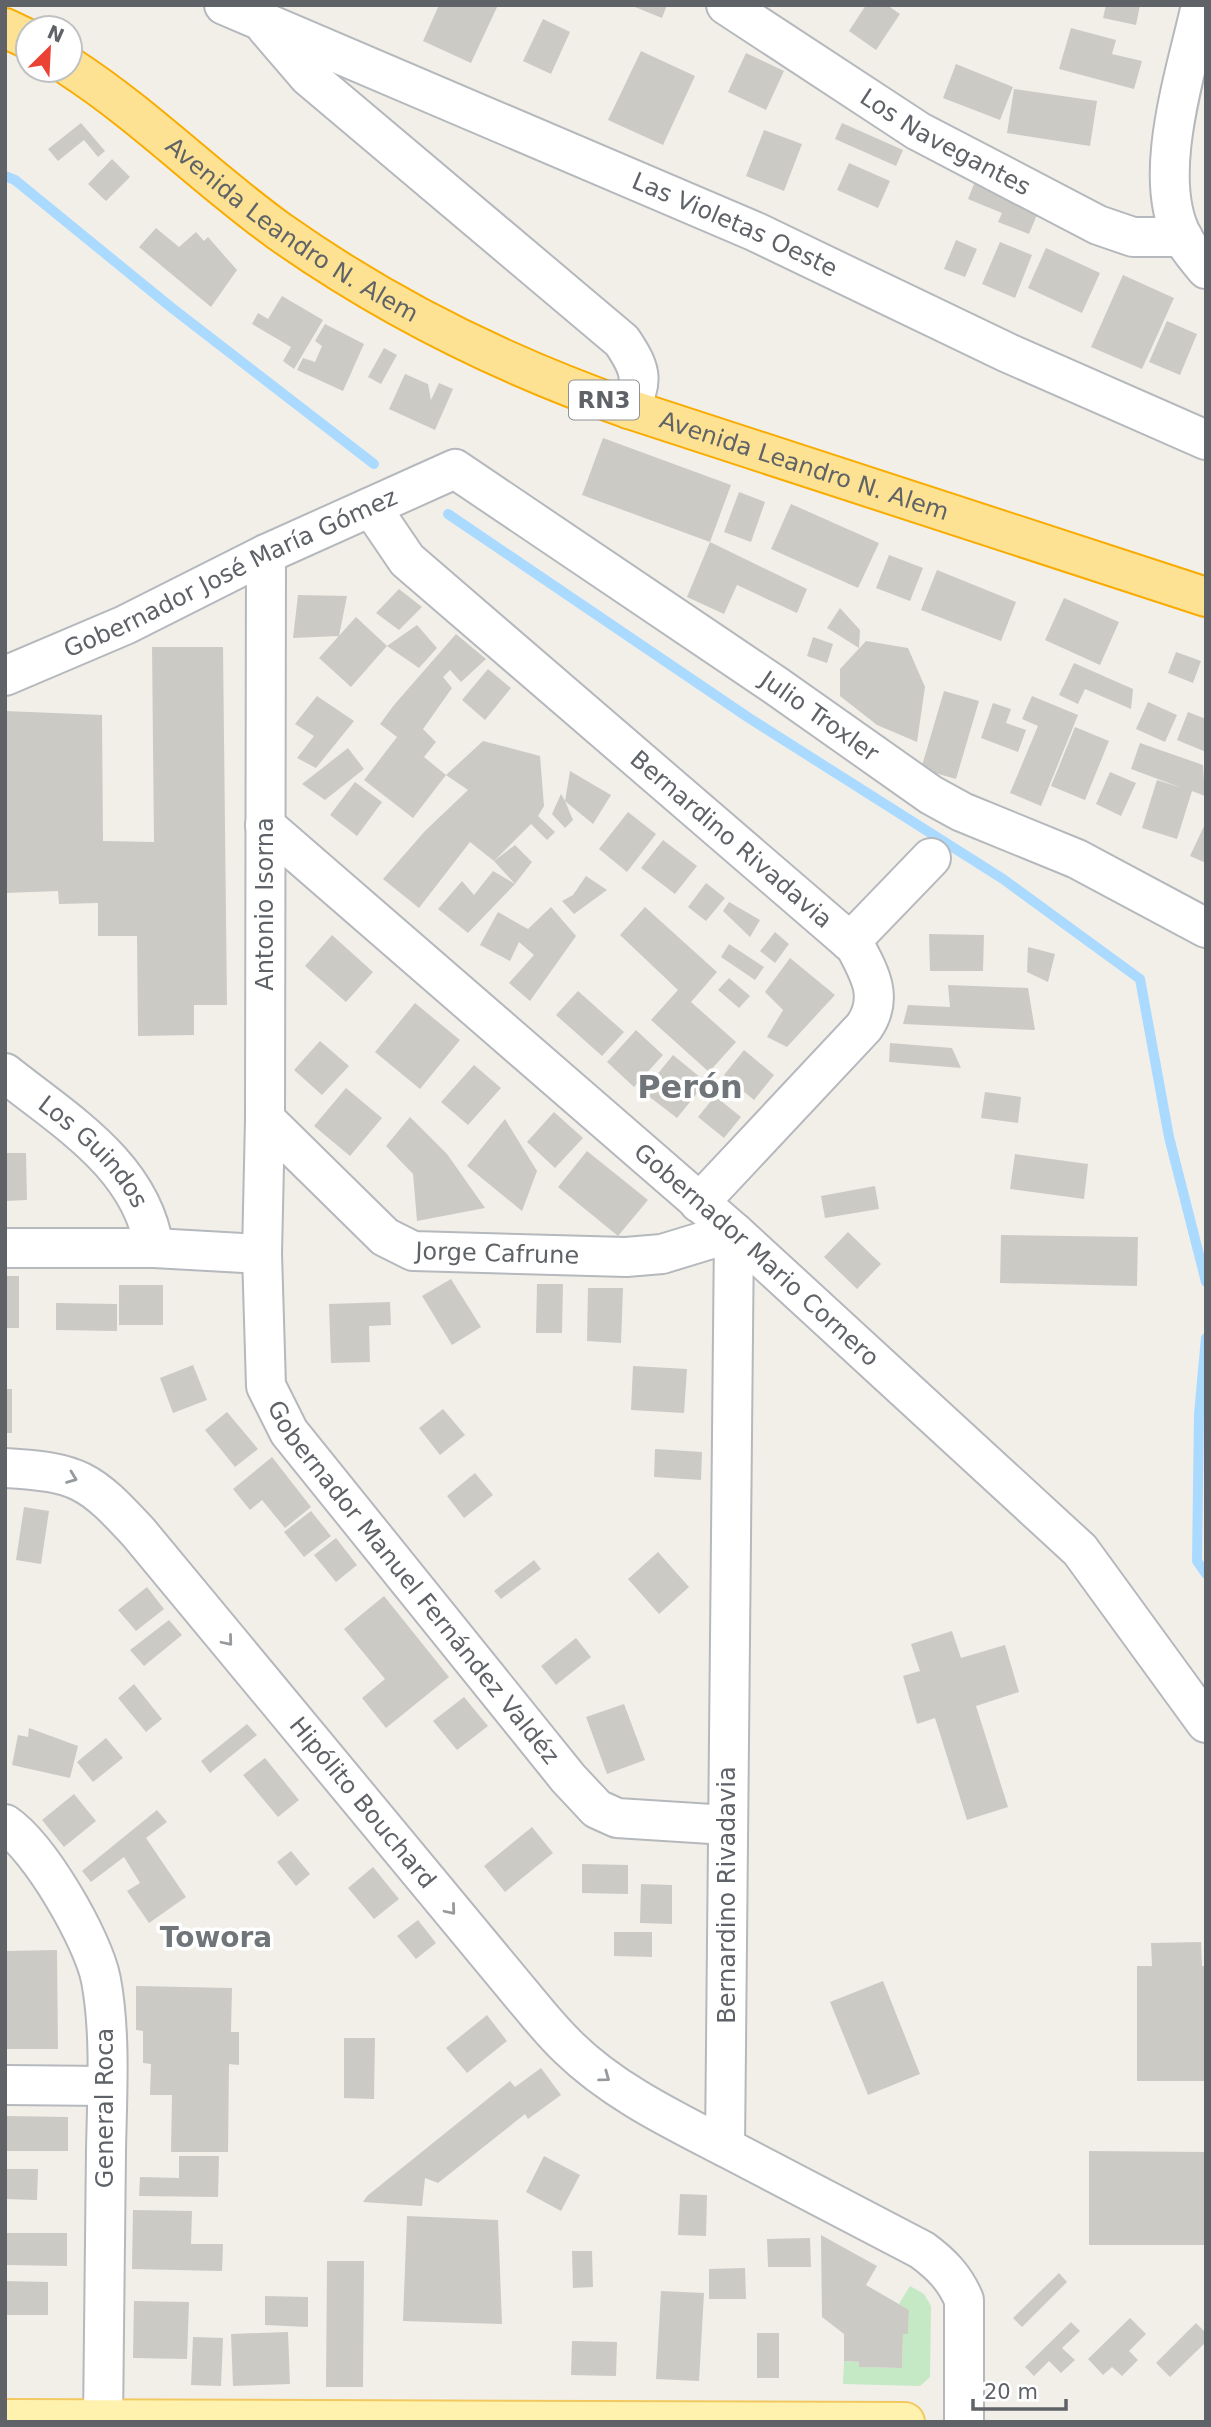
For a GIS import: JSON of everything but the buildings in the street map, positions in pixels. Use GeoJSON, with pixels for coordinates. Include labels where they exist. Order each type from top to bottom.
{"type":"FeatureCollection","features":[{"type":"Feature","properties":{"kind":"highway","name":"Avenida Leandro N. Alem"},"geometry":{"type":"LineString","coordinates":[[84,76],[279,230],[354,280],[446,332],[586,394],[629,409],[1206,597]]}},
{"type":"Feature","properties":{"kind":"main road"},"geometry":{"type":"LineString","coordinates":[[5,2419],[905,2422]]}},
{"type":"Feature","properties":{"kind":"street","name":"Las Violetas Oeste"},"geometry":{"type":"LineString","coordinates":[[224,5],[756,232],[1008,353],[1206,440]]}},
{"type":"Feature","properties":{"kind":"street","name":"Los Navegantes"},"geometry":{"type":"LineString","coordinates":[[726,5],[918,131],[1098,225],[1133,237],[1182,237]]}},
{"type":"Feature","properties":{"kind":"street"},"geometry":{"type":"LineString","coordinates":[[1201,5],[1169,148],[1168,178],[1182,237],[1206,269]]}},
{"type":"Feature","properties":{"kind":"street"},"geometry":{"type":"LineString","coordinates":[[260,20],[309,76],[622,341],[634,359],[640,376],[638,393],[629,409]]}},
{"type":"Feature","properties":{"kind":"street","name":"Gobernador José María Gómez"},"geometry":{"type":"LineString","coordinates":[[5,676],[125,625],[266,554],[455,468]]}},
{"type":"Feature","properties":{"kind":"street","name":"Julio Troxler"},"geometry":{"type":"LineString","coordinates":[[455,468],[775,685],[931,795],[958,818],[1077,859],[1206,928]]}},
{"type":"Feature","properties":{"kind":"street","name":"Bernardino Rivadavia"},"geometry":{"type":"LineString","coordinates":[[371,507],[407,560],[855,946],[869,974],[875,1001],[872,1015],[864,1027],[699,1203]]}},
{"type":"Feature","properties":{"kind":"street","name":"Antonio Isorna"},"geometry":{"type":"LineString","coordinates":[[262,1254],[265,1119],[266,554]]}},
{"type":"Feature","properties":{"kind":"street","name":"Gobernador Mario Cornero"},"geometry":{"type":"LineString","coordinates":[[265,825],[734,1232],[1080,1550],[1206,1723]]}},
{"type":"Feature","properties":{"kind":"street"},"geometry":{"type":"LineString","coordinates":[[850,942],[931,858]]}},
{"type":"Feature","properties":{"kind":"street","name":"Los Guindos"},"geometry":{"type":"LineString","coordinates":[[5,1073],[105,1153],[124,1175],[147,1220],[154,1248]]}},
{"type":"Feature","properties":{"kind":"street","name":"Jorge Cafrune"},"geometry":{"type":"LineString","coordinates":[[265,1119],[386,1237],[413,1251],[626,1257],[662,1254],[734,1232]]}},
{"type":"Feature","properties":{"kind":"street","name":"Bernardino Rivadavia"},"geometry":{"type":"LineString","coordinates":[[725,2147],[734,1232]]}},
{"type":"Feature","properties":{"kind":"street"},"geometry":{"type":"LineString","coordinates":[[5,1248],[154,1248],[262,1254]]}},
{"type":"Feature","properties":{"kind":"street","name":"Gobernador Manuel Fernández Valdéz"},"geometry":{"type":"LineString","coordinates":[[262,1254],[266,1386],[289,1432],[568,1778],[597,1809],[617,1818],[727,1825]]}},
{"type":"Feature","properties":{"kind":"street","name":"Hipólito Bouchard"},"geometry":{"type":"LineString","coordinates":[[5,1468],[60,1473],[82,1481],[106,1498],[139,1533],[504,1974],[569,2048],[604,2078],[648,2106],[725,2147]]}},
{"type":"Feature","properties":{"kind":"street","name":"General Roca"},"geometry":{"type":"LineString","coordinates":[[5,1824],[38,1857],[86,1936],[97,1960],[105,2008],[107,2086],[103,2421]]}},
{"type":"Feature","properties":{"kind":"street"},"geometry":{"type":"LineString","coordinates":[[5,2085],[107,2086]]}},
{"type":"Feature","properties":{"kind":"street"},"geometry":{"type":"LineString","coordinates":[[725,2147],[922,2250],[938,2261],[959,2287],[964,2300],[964,2422]]}},
{"type":"Feature","properties":{"kind":"green space"},"geometry":{"type":"Polygon","coordinates":[[[910,2286],[924,2294],[931,2306],[930,2377],[920,2386],[843,2384],[844,2361],[859,2362],[860,2367],[902,2368],[903,2334],[908,2334],[909,2310],[899,2304],[910,2286]]]}},
{"type":"Feature","properties":{"kind":"waterway"},"geometry":{"type":"LineString","coordinates":[[5,176],[15,180],[172,308],[374,464]]}},
{"type":"Feature","properties":{"kind":"waterway"},"geometry":{"type":"LineString","coordinates":[[448,514],[749,718],[1003,879],[1140,979],[1169,1137],[1206,1282]]}},
{"type":"Feature","properties":{"kind":"waterway"},"geometry":{"type":"LineString","coordinates":[[1206,1338],[1199,1414],[1197,1561],[1206,1574]]}},
{"type":"Feature","properties":{"kind":"district","name":"Perón"},"geometry":{"type":"Point","coordinates":[690,1087]}},
{"type":"Feature","properties":{"kind":"district","name":"Towora"},"geometry":{"type":"Point","coordinates":[216,1937]}}]}
